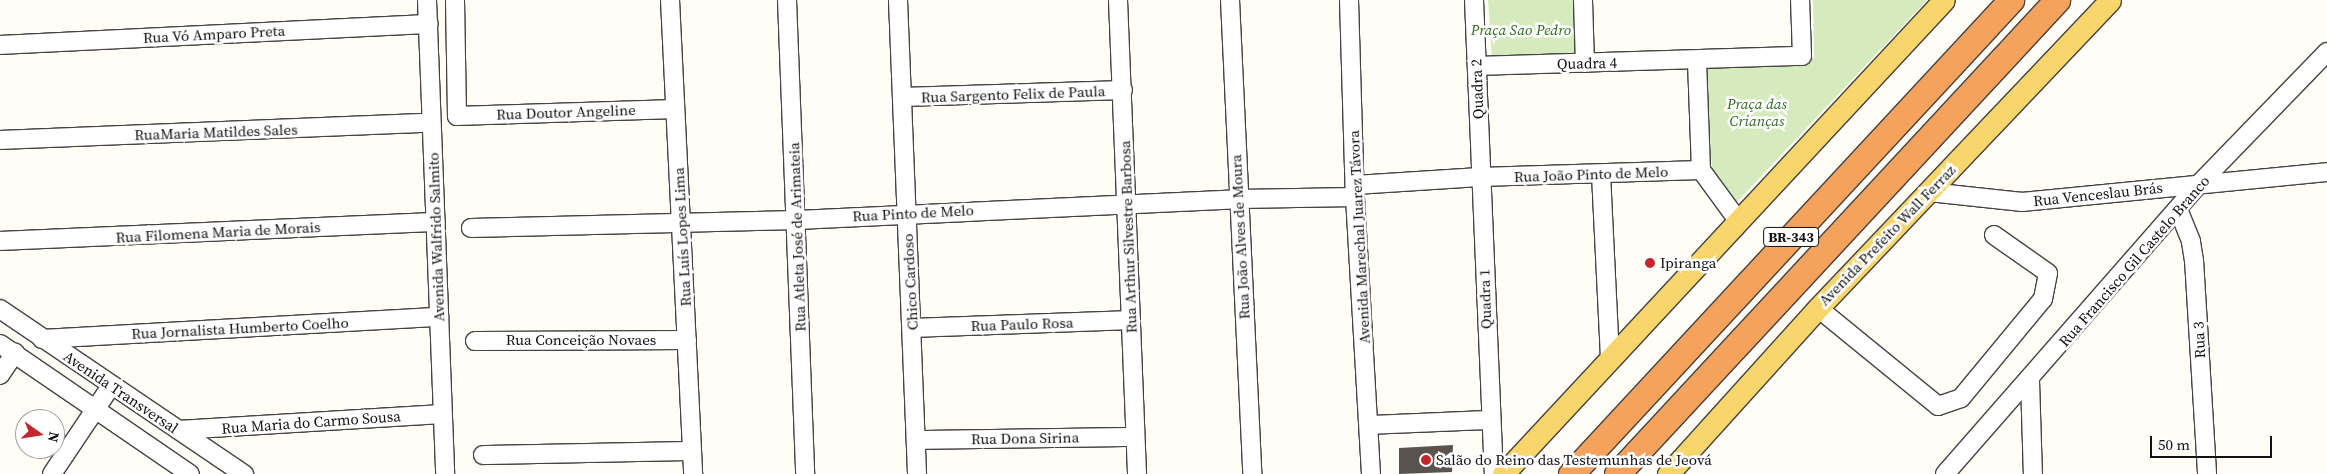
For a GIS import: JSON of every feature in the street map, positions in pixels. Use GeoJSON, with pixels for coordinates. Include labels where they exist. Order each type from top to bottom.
{"type":"FeatureCollection","features":[{"type":"Feature","properties":{"kind":"highway","name":"BR-343"},"geometry":{"type":"LineString","coordinates":[[1571,474],[2011,0]]}},
{"type":"Feature","properties":{"kind":"highway","name":"BR-343"},"geometry":{"type":"LineString","coordinates":[[1617,474],[2056,0]]}},
{"type":"Feature","properties":{"kind":"main road"},"geometry":{"type":"LineString","coordinates":[[1503,474],[1944,0]]}},
{"type":"Feature","properties":{"kind":"main road","name":"Avenida Prefeito Wall Ferraz"},"geometry":{"type":"LineString","coordinates":[[1668,474],[1818,308],[2110,0]]}},
{"type":"Feature","properties":{"kind":"street","name":"Avenida Walfrido Salmito"},"geometry":{"type":"LineString","coordinates":[[427,0],[445,474]]}},
{"type":"Feature","properties":{"kind":"street","name":"Rua Doutor Angeline"},"geometry":{"type":"LineString","coordinates":[[455,0],[457,116],[675,108]]}},
{"type":"Feature","properties":{"kind":"street","name":"Rua Luís Lopes Lima"},"geometry":{"type":"LineString","coordinates":[[670,0],[693,474]]}},
{"type":"Feature","properties":{"kind":"street","name":"Rua Atleta José de Arimateia"},"geometry":{"type":"LineString","coordinates":[[786,0],[797,220],[805,474]]}},
{"type":"Feature","properties":{"kind":"street","name":"Chico Cardoso"},"geometry":{"type":"LineString","coordinates":[[898,0],[917,474]]}},
{"type":"Feature","properties":{"kind":"street","name":"Rua Arthur Silvestre Barbosa"},"geometry":{"type":"LineString","coordinates":[[1118,0],[1137,474]]}},
{"type":"Feature","properties":{"kind":"street","name":"Rua João Alves de Moura"},"geometry":{"type":"LineString","coordinates":[[1230,0],[1252,474]]}},
{"type":"Feature","properties":{"kind":"street","name":"Avenida Marechal Juarez Távora"},"geometry":{"type":"LineString","coordinates":[[1349,0],[1355,191],[1371,474]]}},
{"type":"Feature","properties":{"kind":"street","name":"Quadra 2"},"geometry":{"type":"LineString","coordinates":[[1474,0],[1480,177]]}},
{"type":"Feature","properties":{"kind":"street"},"geometry":{"type":"LineString","coordinates":[[1584,0],[1585,63]]}},
{"type":"Feature","properties":{"kind":"street","name":"Quadra 4"},"geometry":{"type":"LineString","coordinates":[[1477,66],[1697,61],[1802,56],[1800,0]]}},
{"type":"Feature","properties":{"kind":"street","name":"Rua Vó Amparo Preta"},"geometry":{"type":"LineString","coordinates":[[0,45],[428,24]]}},
{"type":"Feature","properties":{"kind":"street","name":"Rua Francisco Gil Castelo Branco"},"geometry":{"type":"LineString","coordinates":[[1945,474],[2030,381],[2200,184],[2327,52]]}},
{"type":"Feature","properties":{"kind":"street"},"geometry":{"type":"LineString","coordinates":[[1697,61],[1701,170],[1739,222]]}},
{"type":"Feature","properties":{"kind":"street","name":"Rua Sargento Felix de Paula"},"geometry":{"type":"LineString","coordinates":[[903,97],[1123,90]]}},
{"type":"Feature","properties":{"kind":"street","name":"RuaMaria Matildes Sales"},"geometry":{"type":"LineString","coordinates":[[0,140],[431,124]]}},
{"type":"Feature","properties":{"kind":"street","name":"Rua João Pinto de Melo"},"geometry":{"type":"LineString","coordinates":[[1480,177],[1701,170]]}},
{"type":"Feature","properties":{"kind":"street","name":"Rua Venceslau Brás"},"geometry":{"type":"LineString","coordinates":[[1929,192],[2022,202],[2327,172]]}},
{"type":"Feature","properties":{"kind":"street"},"geometry":{"type":"LineString","coordinates":[[1601,174],[1610,360]]}},
{"type":"Feature","properties":{"kind":"street","name":"Rua Pinto de Melo"},"geometry":{"type":"LineString","coordinates":[[472,228],[797,220],[906,213],[1238,199],[1355,191],[1480,177]]}},
{"type":"Feature","properties":{"kind":"street","name":"Quadra 1"},"geometry":{"type":"LineString","coordinates":[[1480,177],[1494,474]]}},
{"type":"Feature","properties":{"kind":"street","name":"Rua 3"},"geometry":{"type":"LineString","coordinates":[[2178,209],[2191,242],[2194,260],[2207,474]]}},
{"type":"Feature","properties":{"kind":"street","name":"Rua Filomena Maria de Morais"},"geometry":{"type":"LineString","coordinates":[[0,241],[436,222]]}},
{"type":"Feature","properties":{"kind":"street"},"geometry":{"type":"LineString","coordinates":[[1818,308],[1938,406],[1961,398],[2043,299],[2048,273],[1994,235]]}},
{"type":"Feature","properties":{"kind":"street","name":"Avenida Transversal"},"geometry":{"type":"LineString","coordinates":[[0,309],[111,386],[244,474]]}},
{"type":"Feature","properties":{"kind":"street","name":"Rua Jornalista Humberto Coelho"},"geometry":{"type":"LineString","coordinates":[[42,339],[439,317]]}},
{"type":"Feature","properties":{"kind":"street","name":"Rua Paulo Rosa"},"geometry":{"type":"LineString","coordinates":[[912,328],[1131,320]]}},
{"type":"Feature","properties":{"kind":"street","name":"Rua Conceição Novaes"},"geometry":{"type":"LineString","coordinates":[[475,341],[687,340]]}},
{"type":"Feature","properties":{"kind":"street"},"geometry":{"type":"LineString","coordinates":[[0,375],[7,349]]}},
{"type":"Feature","properties":{"kind":"street","name":"Avenida Transversal"},"geometry":{"type":"LineString","coordinates":[[7,349],[96,409],[180,471]]}},
{"type":"Feature","properties":{"kind":"street"},"geometry":{"type":"LineString","coordinates":[[2030,381],[2033,474]]}},
{"type":"Feature","properties":{"kind":"street"},"geometry":{"type":"LineString","coordinates":[[52,474],[111,386]]}},
{"type":"Feature","properties":{"kind":"street","name":"Rua Maria do Carmo Sousa"},"geometry":{"type":"LineString","coordinates":[[180,430],[442,414]]}},
{"type":"Feature","properties":{"kind":"street"},"geometry":{"type":"LineString","coordinates":[[1368,425],[1490,420]]}},
{"type":"Feature","properties":{"kind":"street","name":"Rua Dona Sirina"},"geometry":{"type":"LineString","coordinates":[[916,440],[1135,437]]}},
{"type":"Feature","properties":{"kind":"street"},"geometry":{"type":"LineString","coordinates":[[483,455],[692,451]]}},
{"type":"Feature","properties":{"kind":"green space","name":"Praça Sao Pedro"},"geometry":{"type":"Polygon","coordinates":[[[1488,0],[1574,0],[1577,56],[1492,61],[1488,0]]]}},
{"type":"Feature","properties":{"kind":"green space","name":"Praça das Crianças"},"geometry":{"type":"Polygon","coordinates":[[[1813,0],[1927,0],[1735,204],[1712,169],[1706,68],[1814,58],[1813,0]]]}},
{"type":"Feature","properties":{"kind":"building","name":"Salão do Reino das Testemunhas de Jeová"},"geometry":{"type":"Polygon","coordinates":[[[1453,445],[1452,472],[1399,474],[1399,448],[1453,445]]]}},
{"type":"Feature","properties":{"kind":"place","name":"Ipiranga"},"geometry":{"type":"Point","coordinates":[1650,263]}},
{"type":"Feature","properties":{"kind":"place","name":"Salão do Reino das Testemunhas de Jeová"},"geometry":{"type":"Point","coordinates":[1426,460]}}]}
